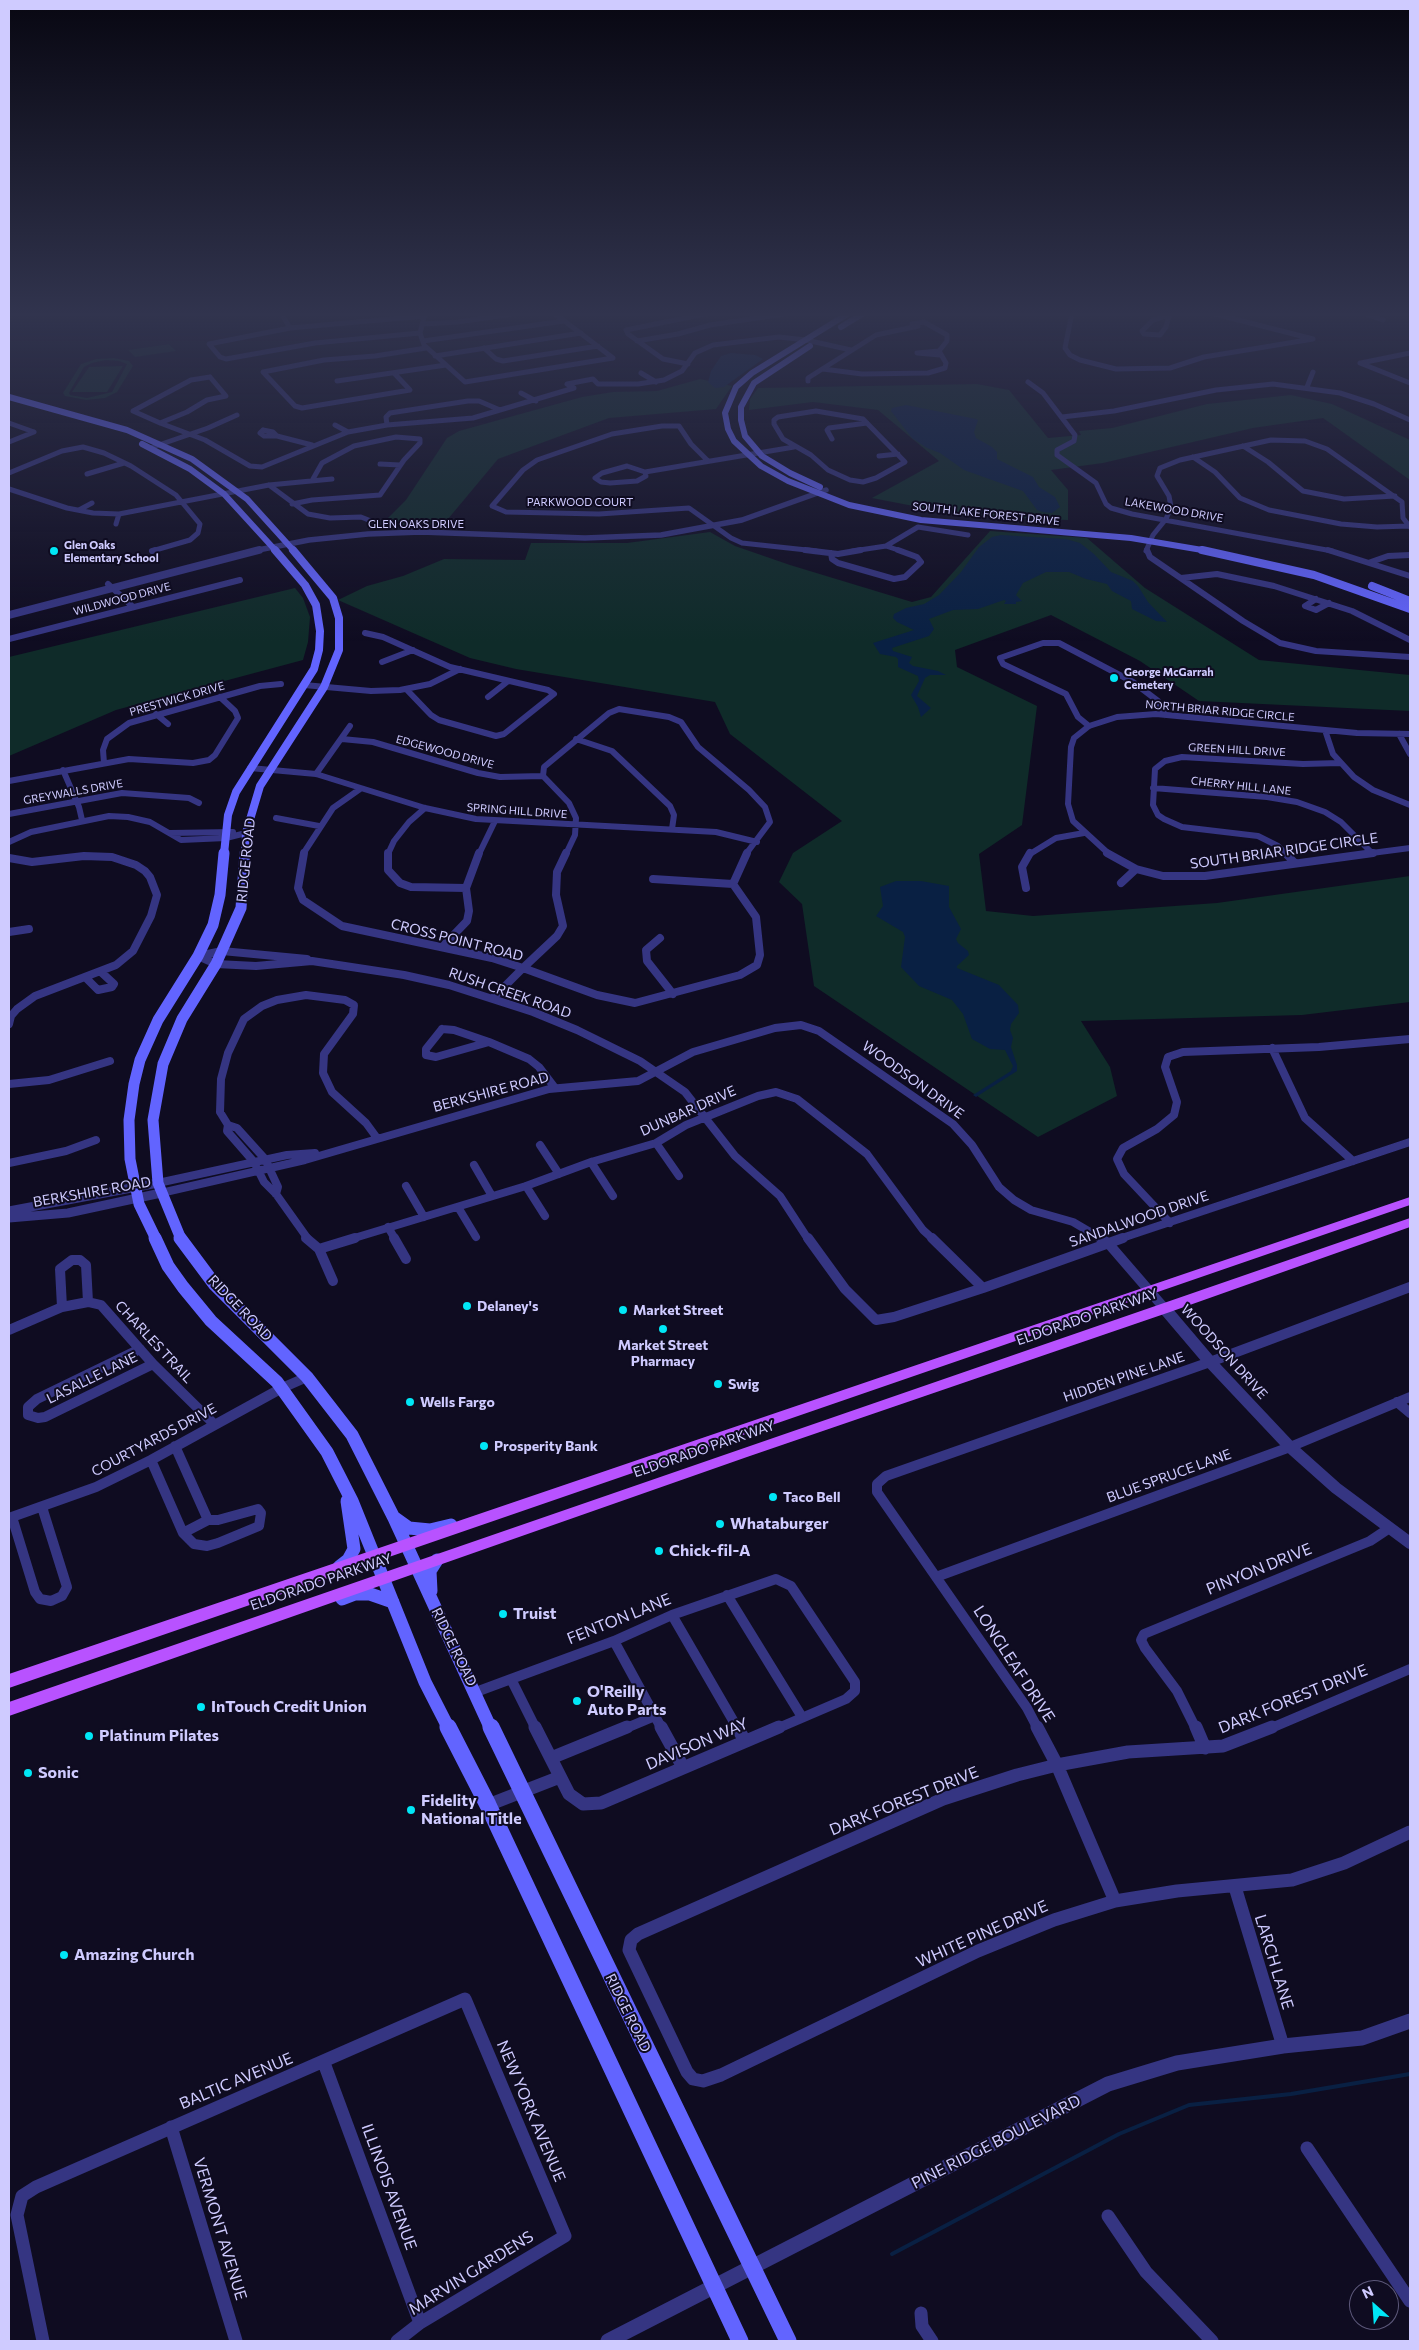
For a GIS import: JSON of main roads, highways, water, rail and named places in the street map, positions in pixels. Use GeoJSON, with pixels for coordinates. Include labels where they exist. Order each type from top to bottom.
{"type":"FeatureCollection","features":[{"type":"Feature","properties":{"kind":"main road","name":"RIDGE ROAD"},"geometry":{"type":"LineString","coordinates":[[82,423],[150,448],[190,469],[224,494],[302,580],[312,595],[320,624],[318,657],[304,685],[250,768],[232,805],[226,835],[216,913],[198,956],[158,1020],[145,1047],[137,1071],[129,1120],[130,1159],[138,1199],[168,1266],[183,1287],[211,1320],[282,1388],[326,1452],[345,1487],[425,1682],[488,1806],[740,2341]]}},
{"type":"Feature","properties":{"kind":"main road","name":"RIDGE ROAD"},"geometry":{"type":"LineString","coordinates":[[102,423],[127,430],[192,459],[238,491],[318,577],[333,598],[338,618],[339,650],[324,687],[260,786],[246,833],[241,908],[216,964],[182,1019],[162,1064],[153,1120],[160,1188],[177,1234],[215,1285],[307,1377],[352,1435],[407,1544],[521,1793],[788,2341]]}},
{"type":"Feature","properties":{"kind":"main road","name":"SOUTH LAKE FOREST DRIVE"},"geometry":{"type":"LineString","coordinates":[[727,423],[732,439],[746,454],[767,470],[872,510],[921,520],[1152,538],[1314,575],[1410,609]]}},
{"type":"Feature","properties":{"kind":"main road","name":"SOUTH LAKE FOREST DRIVE"},"geometry":{"type":"LineString","coordinates":[[742,423],[746,436],[758,452],[783,470],[818,490],[877,505],[939,516],[1152,538],[1277,560],[1353,580]]}},
{"type":"Feature","properties":{"kind":"main road"},"geometry":{"type":"LineString","coordinates":[[302,580],[318,577]]}},
{"type":"Feature","properties":{"kind":"main road"},"geometry":{"type":"LineString","coordinates":[[1361,582],[1410,601]]}},
{"type":"Feature","properties":{"kind":"main road","name":"ELDORADO PARKWAY"},"geometry":{"type":"LineString","coordinates":[[9,1681],[1410,1201]]}},
{"type":"Feature","properties":{"kind":"main road","name":"ELDORADO PARKWAY"},"geometry":{"type":"LineString","coordinates":[[9,1709],[742,1453],[1165,1309],[1410,1222]]}},
{"type":"Feature","properties":{"kind":"main road"},"geometry":{"type":"LineString","coordinates":[[730,1434],[742,1453]]}},
{"type":"Feature","properties":{"kind":"main road"},"geometry":{"type":"LineString","coordinates":[[339,1567],[348,1560],[354,1549],[345,1487]]}},
{"type":"Feature","properties":{"kind":"main road"},"geometry":{"type":"LineString","coordinates":[[394,1518],[409,1528],[430,1530],[486,1518]]}},
{"type":"Feature","properties":{"kind":"main road"},"geometry":{"type":"LineString","coordinates":[[432,1600],[430,1576],[437,1560]]}},
{"type":"Feature","properties":{"kind":"main road"},"geometry":{"type":"LineString","coordinates":[[288,1612],[297,1614],[355,1594],[370,1594],[393,1602]]}},
{"type":"Feature","properties":{"kind":"water"},"geometry":{"type":"Polygon","coordinates":[[[900,423],[977,423],[974,432],[976,438],[997,452],[997,459],[1033,477],[1039,487],[1055,497],[1060,507],[1052,513],[1037,510],[1023,491],[964,470],[940,453],[927,448],[912,438],[900,423]]]}},
{"type":"Feature","properties":{"kind":"water"},"geometry":{"type":"Polygon","coordinates":[[[1001,535],[1066,539],[1080,543],[1094,554],[1111,572],[1133,581],[1148,602],[1167,622],[1156,621],[1132,609],[1131,601],[1112,591],[1107,584],[1086,579],[1069,572],[1046,572],[1023,583],[1016,595],[1022,601],[1016,602],[1016,604],[1004,604],[1006,601],[1004,600],[978,609],[953,610],[929,619],[934,629],[929,636],[892,648],[893,651],[912,657],[909,663],[913,666],[938,671],[946,675],[930,675],[925,678],[917,696],[931,708],[921,717],[911,695],[919,681],[918,676],[898,667],[898,659],[896,657],[880,654],[873,643],[914,630],[897,622],[893,618],[894,614],[906,608],[924,604],[939,595],[961,572],[979,547],[992,537],[1001,535]]]}},
{"type":"Feature","properties":{"kind":"water"},"geometry":{"type":"Polygon","coordinates":[[[896,881],[921,881],[949,886],[949,907],[961,929],[956,939],[968,951],[969,955],[957,968],[999,985],[1018,1005],[1019,1013],[1011,1024],[1010,1030],[1013,1038],[1011,1047],[1017,1071],[976,1097],[973,1095],[1011,1071],[1013,1066],[1005,1050],[990,1049],[972,1039],[963,1014],[952,1000],[919,986],[901,967],[905,937],[903,932],[876,916],[883,906],[880,887],[896,881]]]}},
{"type":"Feature","properties":{"kind":"waterway"},"geometry":{"type":"LineString","coordinates":[[892,2254],[1119,2134],[1189,2105],[1291,2094],[1410,2074]]}},
{"type":"Feature","properties":{"kind":"place","name":"Glen Oaks Elementary School"},"geometry":{"type":"Point","coordinates":[54,551]}},
{"type":"Feature","properties":{"kind":"place","name":"George McGarrah Cemetery"},"geometry":{"type":"Point","coordinates":[1114,678]}},
{"type":"Feature","properties":{"kind":"place","name":"Delaney's"},"geometry":{"type":"Point","coordinates":[467,1306]}},
{"type":"Feature","properties":{"kind":"place","name":"Market Street"},"geometry":{"type":"Point","coordinates":[623,1310]}},
{"type":"Feature","properties":{"kind":"place","name":"Market Street Pharmacy"},"geometry":{"type":"Point","coordinates":[663,1329]}},
{"type":"Feature","properties":{"kind":"place","name":"Swig"},"geometry":{"type":"Point","coordinates":[718,1384]}},
{"type":"Feature","properties":{"kind":"place","name":"Wells Fargo"},"geometry":{"type":"Point","coordinates":[410,1402]}},
{"type":"Feature","properties":{"kind":"place","name":"Prosperity Bank"},"geometry":{"type":"Point","coordinates":[484,1446]}},
{"type":"Feature","properties":{"kind":"place","name":"Taco Bell"},"geometry":{"type":"Point","coordinates":[773,1497]}},
{"type":"Feature","properties":{"kind":"place","name":"Whataburger"},"geometry":{"type":"Point","coordinates":[720,1524]}},
{"type":"Feature","properties":{"kind":"place","name":"Chick-fil-A"},"geometry":{"type":"Point","coordinates":[659,1551]}},
{"type":"Feature","properties":{"kind":"place","name":"Truist"},"geometry":{"type":"Point","coordinates":[503,1614]}},
{"type":"Feature","properties":{"kind":"place","name":"O'Reilly Auto Parts"},"geometry":{"type":"Point","coordinates":[577,1701]}},
{"type":"Feature","properties":{"kind":"place","name":"InTouch Credit Union"},"geometry":{"type":"Point","coordinates":[201,1707]}},
{"type":"Feature","properties":{"kind":"place","name":"Platinum Pilates"},"geometry":{"type":"Point","coordinates":[89,1736]}},
{"type":"Feature","properties":{"kind":"place","name":"Sonic"},"geometry":{"type":"Point","coordinates":[28,1773]}},
{"type":"Feature","properties":{"kind":"place","name":"Fidelity National Title"},"geometry":{"type":"Point","coordinates":[411,1810]}},
{"type":"Feature","properties":{"kind":"place","name":"Amazing Church"},"geometry":{"type":"Point","coordinates":[64,1955]}}]}
